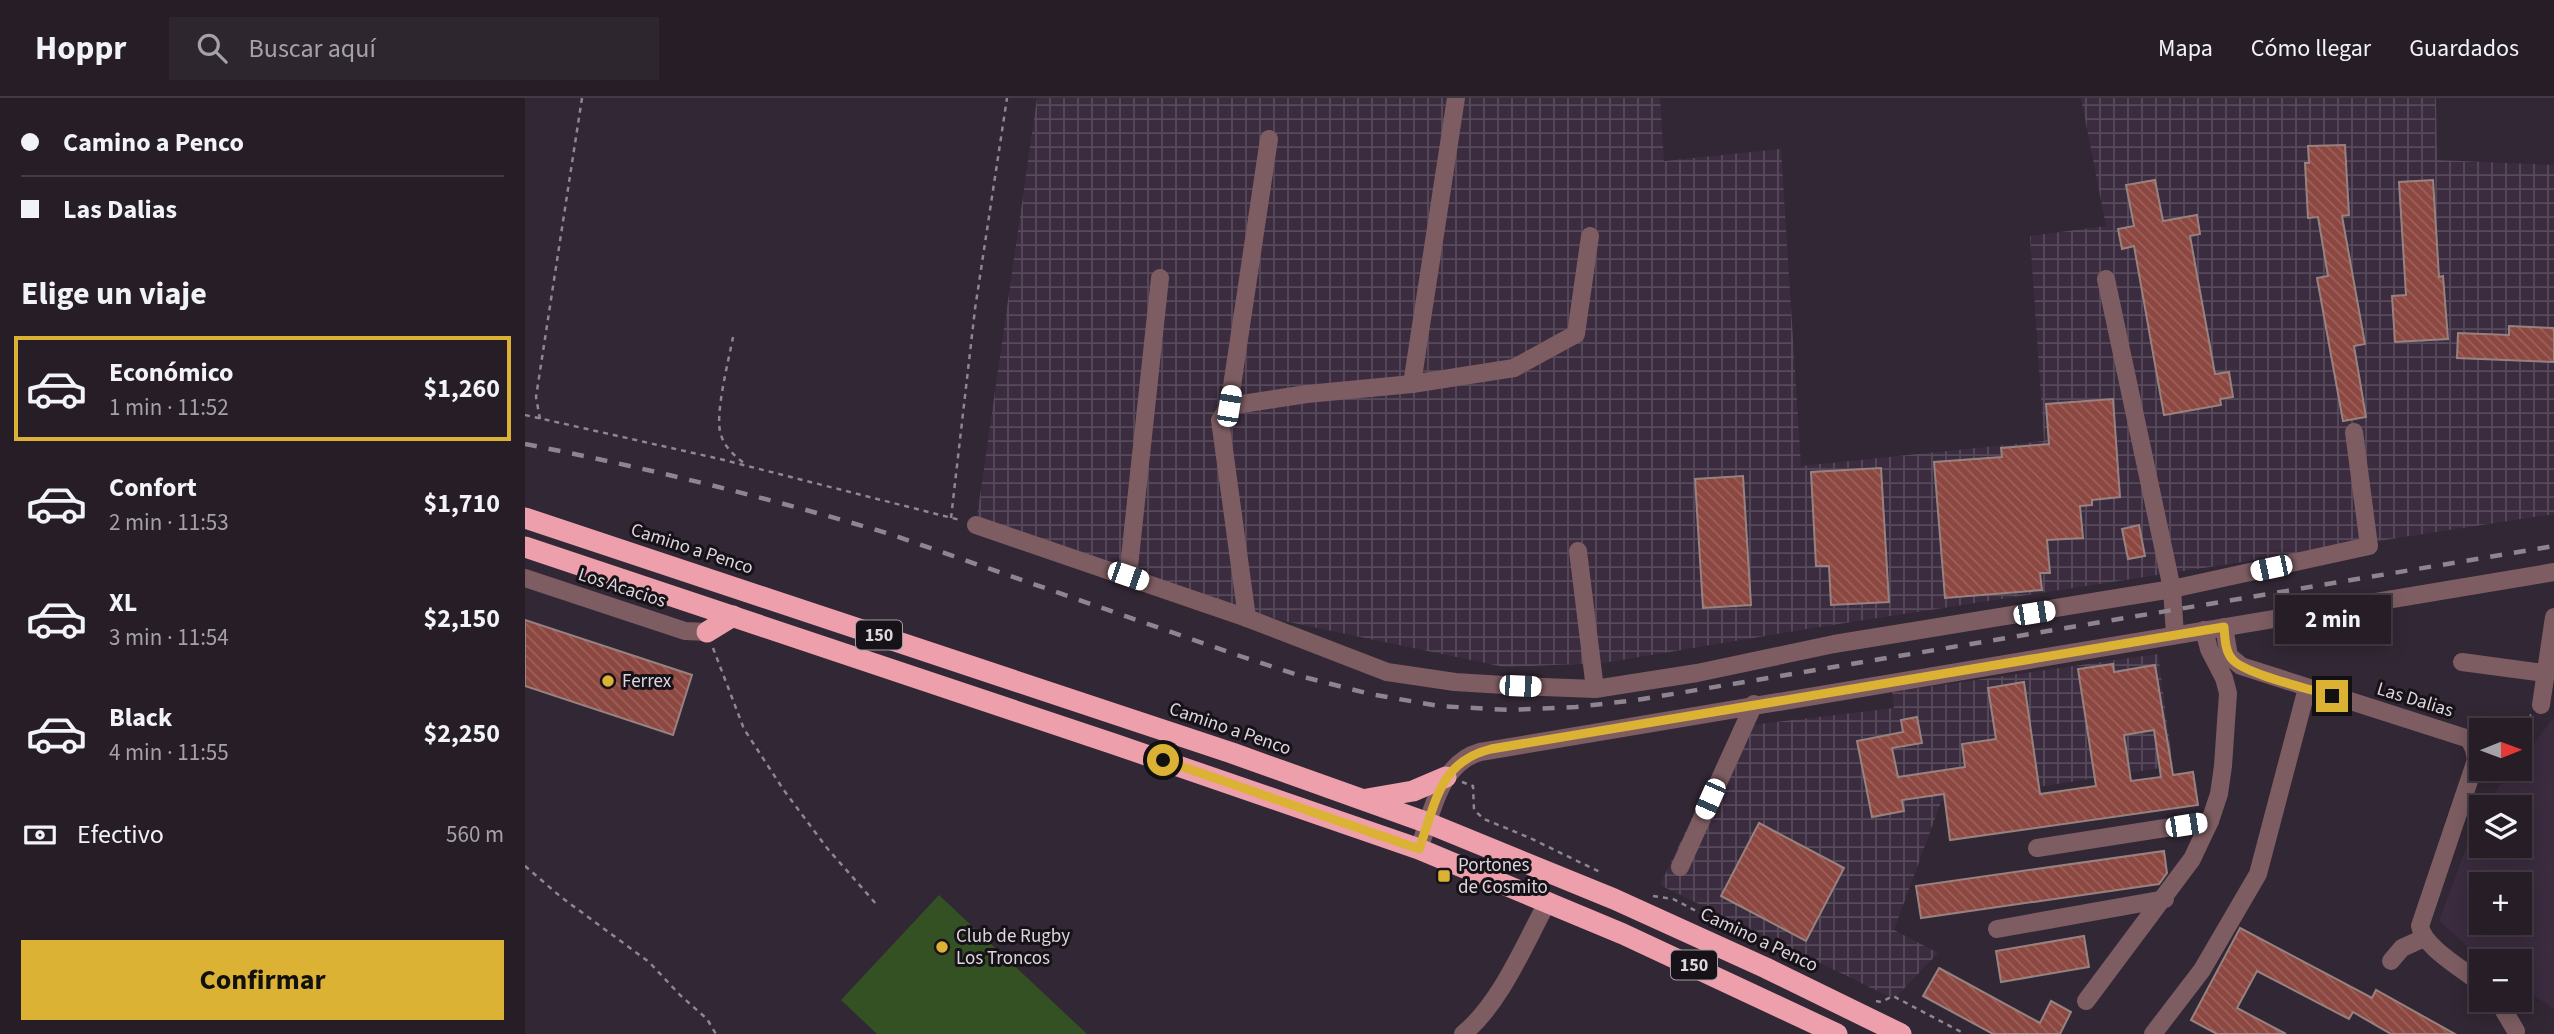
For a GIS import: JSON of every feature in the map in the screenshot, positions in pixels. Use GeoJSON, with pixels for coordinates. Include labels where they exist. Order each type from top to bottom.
{"type":"FeatureCollection","features":[{"type":"Feature","properties":{"kind":"highway","name":"Camino a Penco"},"geometry":{"type":"LineString","coordinates":[[525,518],[1365,799],[1626,905],[1766,968],[1901,1034]]}},
{"type":"Feature","properties":{"kind":"highway","name":"150"},"geometry":{"type":"LineString","coordinates":[[525,547],[1419,849],[1548,901],[1704,970],[1837,1034]]}},
{"type":"Feature","properties":{"kind":"highway"},"geometry":{"type":"LineString","coordinates":[[707,632],[733,616]]}},
{"type":"Feature","properties":{"kind":"highway"},"geometry":{"type":"LineString","coordinates":[[1365,799],[1413,791],[1446,777]]}},
{"type":"Feature","properties":{"kind":"street"},"geometry":{"type":"LineString","coordinates":[[1412,384],[1456,98]]}},
{"type":"Feature","properties":{"kind":"street"},"geometry":{"type":"LineString","coordinates":[[1247,618],[1220,420],[1229,406],[1269,139]]}},
{"type":"Feature","properties":{"kind":"street"},"geometry":{"type":"LineString","coordinates":[[1229,406],[1307,394],[1412,384],[1514,368],[1576,334],[1590,236]]}},
{"type":"Feature","properties":{"kind":"street"},"geometry":{"type":"LineString","coordinates":[[1128,576],[1160,278]]}},
{"type":"Feature","properties":{"kind":"street"},"geometry":{"type":"LineString","coordinates":[[2106,279],[2172,589],[2175,635]]}},
{"type":"Feature","properties":{"kind":"street"},"geometry":{"type":"LineString","coordinates":[[977,525],[1247,618],[1387,672],[1455,682],[1595,689],[1696,673],[1834,645],[2172,589],[2369,546],[2354,432]]}},
{"type":"Feature","properties":{"kind":"street"},"geometry":{"type":"LineString","coordinates":[[1578,551],[1595,689]]}},
{"type":"Feature","properties":{"kind":"street"},"geometry":{"type":"LineString","coordinates":[[1419,849],[1446,777],[1464,758],[1491,749],[2204,630],[2553,575]]}},
{"type":"Feature","properties":{"kind":"street","name":"Los Acacios"},"geometry":{"type":"LineString","coordinates":[[525,578],[685,631],[707,632]]}},
{"type":"Feature","properties":{"kind":"street"},"geometry":{"type":"LineString","coordinates":[[2541,705],[2554,617]]}},
{"type":"Feature","properties":{"kind":"street","name":"Las Dalias"},"geometry":{"type":"LineString","coordinates":[[2224,627],[2229,656],[2237,664],[2469,739],[2476,760],[2422,917],[2421,934],[2424,938]]}},
{"type":"Feature","properties":{"kind":"street"},"geometry":{"type":"LineString","coordinates":[[2086,1001],[2165,899],[2192,859],[2219,794],[2228,693],[2204,630]]}},
{"type":"Feature","properties":{"kind":"street"},"geometry":{"type":"LineString","coordinates":[[2462,662],[2544,673]]}},
{"type":"Feature","properties":{"kind":"street"},"geometry":{"type":"LineString","coordinates":[[2153,1034],[2201,970],[2257,874],[2307,688]]}},
{"type":"Feature","properties":{"kind":"street"},"geometry":{"type":"LineString","coordinates":[[1680,867],[1754,705]]}},
{"type":"Feature","properties":{"kind":"street"},"geometry":{"type":"LineString","coordinates":[[2037,848],[2210,821]]}},
{"type":"Feature","properties":{"kind":"street"},"geometry":{"type":"LineString","coordinates":[[1997,929],[2165,899]]}},
{"type":"Feature","properties":{"kind":"street"},"geometry":{"type":"LineString","coordinates":[[1462,1034],[1480,1018],[1494,1000],[1548,901]]}},
{"type":"Feature","properties":{"kind":"street"},"geometry":{"type":"LineString","coordinates":[[2391,961],[2402,948],[2424,938],[2469,974]]}},
{"type":"Feature","properties":{"kind":"street"},"geometry":{"type":"LineString","coordinates":[[2505,1012],[2518,1033]]}},
{"type":"Feature","properties":{"kind":"path"},"geometry":{"type":"LineString","coordinates":[[540,419],[536,397],[582,98]]}},
{"type":"Feature","properties":{"kind":"path"},"geometry":{"type":"LineString","coordinates":[[951,518],[975,309],[1007,98]]}},
{"type":"Feature","properties":{"kind":"path"},"geometry":{"type":"LineString","coordinates":[[733,337],[722,398],[720,433],[727,448],[748,466]]}},
{"type":"Feature","properties":{"kind":"path"},"geometry":{"type":"LineString","coordinates":[[525,415],[748,466],[977,525]]}},
{"type":"Feature","properties":{"kind":"path"},"geometry":{"type":"LineString","coordinates":[[707,632],[744,729],[783,789],[827,848],[877,905]]}},
{"type":"Feature","properties":{"kind":"path"},"geometry":{"type":"LineString","coordinates":[[2528,718],[2541,705]]}},
{"type":"Feature","properties":{"kind":"path"},"geometry":{"type":"LineString","coordinates":[[1446,777],[1473,786],[1474,810],[1485,819],[1610,877]]}},
{"type":"Feature","properties":{"kind":"path"},"geometry":{"type":"LineString","coordinates":[[525,866],[561,897],[649,962],[707,1019],[716,1034]]}},
{"type":"Feature","properties":{"kind":"path"},"geometry":{"type":"LineString","coordinates":[[1654,896],[1673,899],[1708,917],[1715,924],[1731,928],[1775,951]]}},
{"type":"Feature","properties":{"kind":"path"},"geometry":{"type":"LineString","coordinates":[[1872,1000],[1881,1002],[1893,996],[1965,1034]]}},
{"type":"Feature","properties":{"kind":"shaded area"},"geometry":{"type":"Polygon","coordinates":[[[1037,98],[1660,98],[1664,161],[1781,149],[1801,466],[2044,441],[2030,236],[2106,226],[2081,98],[2436,98],[2437,160],[2554,165],[2554,514],[1603,663],[1504,667],[1279,620],[977,517],[1037,98]]]}},
{"type":"Feature","properties":{"kind":"shaded area"},"geometry":{"type":"Polygon","coordinates":[[[2158,654],[2173,766],[1941,802],[1894,930],[1938,953],[1894,999],[1660,885],[1735,727],[1894,708],[1892,692],[2158,654]]]}},
{"type":"Feature","properties":{"kind":"shaded area"},"geometry":{"type":"Polygon","coordinates":[[[2554,719],[2554,1009],[2532,994],[2532,949],[2470,949],[2439,921],[2469,840],[2469,858],[2532,858],[2532,795],[2492,795],[2504,781],[2532,781],[2532,746],[2554,719]]]}},
{"type":"Feature","properties":{"kind":"green space","name":"Club de Rugby Los Troncos"},"geometry":{"type":"Polygon","coordinates":[[[939,895],[1087,1034],[877,1034],[841,1000],[939,895]]]}},
{"type":"Feature","properties":{"kind":"building"},"geometry":{"type":"Polygon","coordinates":[[[2345,145],[2349,215],[2342,216],[2365,344],[2354,346],[2366,417],[2343,421],[2317,278],[2328,276],[2318,217],[2308,218],[2305,163],[2309,163],[2308,146],[2345,145]]]}},
{"type":"Feature","properties":{"kind":"building"},"geometry":{"type":"Polygon","coordinates":[[[2155,180],[2163,221],[2197,215],[2200,234],[2190,236],[2215,374],[2229,372],[2233,397],[2220,399],[2221,405],[2164,415],[2134,246],[2122,249],[2118,229],[2134,226],[2126,185],[2155,180]]]}},
{"type":"Feature","properties":{"kind":"building"},"geometry":{"type":"Polygon","coordinates":[[[2433,180],[2439,277],[2443,276],[2448,339],[2395,342],[2392,296],[2406,295],[2399,182],[2433,180]]]}},
{"type":"Feature","properties":{"kind":"building"},"geometry":{"type":"Polygon","coordinates":[[[2509,326],[2554,328],[2554,362],[2457,358],[2458,333],[2509,335],[2509,326]]]}},
{"type":"Feature","properties":{"kind":"building"},"geometry":{"type":"Polygon","coordinates":[[[2113,399],[2120,497],[2092,500],[2092,505],[2080,506],[2083,538],[2047,540],[2050,573],[2040,573],[2042,590],[1945,598],[1934,462],[2002,457],[2001,448],[2049,444],[2046,404],[2113,399]]]}},
{"type":"Feature","properties":{"kind":"building"},"geometry":{"type":"Polygon","coordinates":[[[1881,468],[1889,602],[1831,605],[1829,566],[1816,566],[1811,472],[1881,468]]]}},
{"type":"Feature","properties":{"kind":"building"},"geometry":{"type":"Polygon","coordinates":[[[1743,476],[1751,605],[1703,608],[1695,479],[1743,476]]]}},
{"type":"Feature","properties":{"kind":"building"},"geometry":{"type":"Polygon","coordinates":[[[2139,525],[2145,556],[2128,559],[2122,529],[2139,525]]]}},
{"type":"Feature","properties":{"kind":"building","name":"Ferrex"},"geometry":{"type":"Polygon","coordinates":[[[525,620],[692,675],[673,735],[525,686],[525,620]]]}},
{"type":"Feature","properties":{"kind":"building"},"geometry":{"type":"Polygon","coordinates":[[[2113,664],[2114,672],[2155,665],[2173,775],[2193,772],[2198,805],[1950,840],[1944,794],[1902,800],[1904,811],[1872,817],[1857,741],[1903,732],[1901,720],[1917,717],[1922,743],[1892,748],[1898,777],[1965,767],[1962,744],[1996,739],[1988,688],[2024,682],[2040,794],[2096,786],[2078,669],[2113,664]],[[2154,730],[2124,735],[2131,781],[2161,777],[2154,730]]]}},
{"type":"Feature","properties":{"kind":"building"},"geometry":{"type":"Polygon","coordinates":[[[1759,823],[1844,868],[1806,941],[1721,896],[1759,823]]]}},
{"type":"Feature","properties":{"kind":"building"},"geometry":{"type":"Polygon","coordinates":[[[2164,851],[2167,873],[2159,884],[1921,918],[1916,886],[2164,851]]]}},
{"type":"Feature","properties":{"kind":"building"},"geometry":{"type":"Polygon","coordinates":[[[2240,928],[2372,998],[2376,990],[2455,1034],[2391,1034],[2353,1012],[2349,1019],[2257,971],[2237,1008],[2286,1034],[2217,1034],[2191,1020],[2240,928]]]}},
{"type":"Feature","properties":{"kind":"building"},"geometry":{"type":"Polygon","coordinates":[[[2084,936],[2089,967],[2001,982],[1996,951],[2084,936]]]}},
{"type":"Feature","properties":{"kind":"building"},"geometry":{"type":"Polygon","coordinates":[[[1939,968],[2040,1023],[2051,1001],[2071,1012],[2060,1034],[1993,1034],[1923,996],[1939,968]]]}},
{"type":"Feature","properties":{"kind":"railway"},"geometry":{"type":"LineString","coordinates":[[525,444],[708,484],[890,534],[1304,677],[1370,694],[1439,706],[1509,710],[1576,707],[1637,700],[2554,546]]}},
{"type":"Feature","properties":{"kind":"place","name":"Ferrex"},"geometry":{"type":"Point","coordinates":[608,681]}},
{"type":"Feature","properties":{"kind":"place","name":"Portones de Cosmito"},"geometry":{"type":"Point","coordinates":[1444,876]}},
{"type":"Feature","properties":{"kind":"place","name":"Club de Rugby Los Troncos"},"geometry":{"type":"Point","coordinates":[942,947]}},
{"type":"Feature","properties":{"kind":"route"},"geometry":{"type":"LineString","coordinates":[[1163,760],[1419,849],[1446,777],[1457,763],[1472,754],[1727,709],[2224,627],[2229,656],[2237,664],[2332,696]]}}]}
